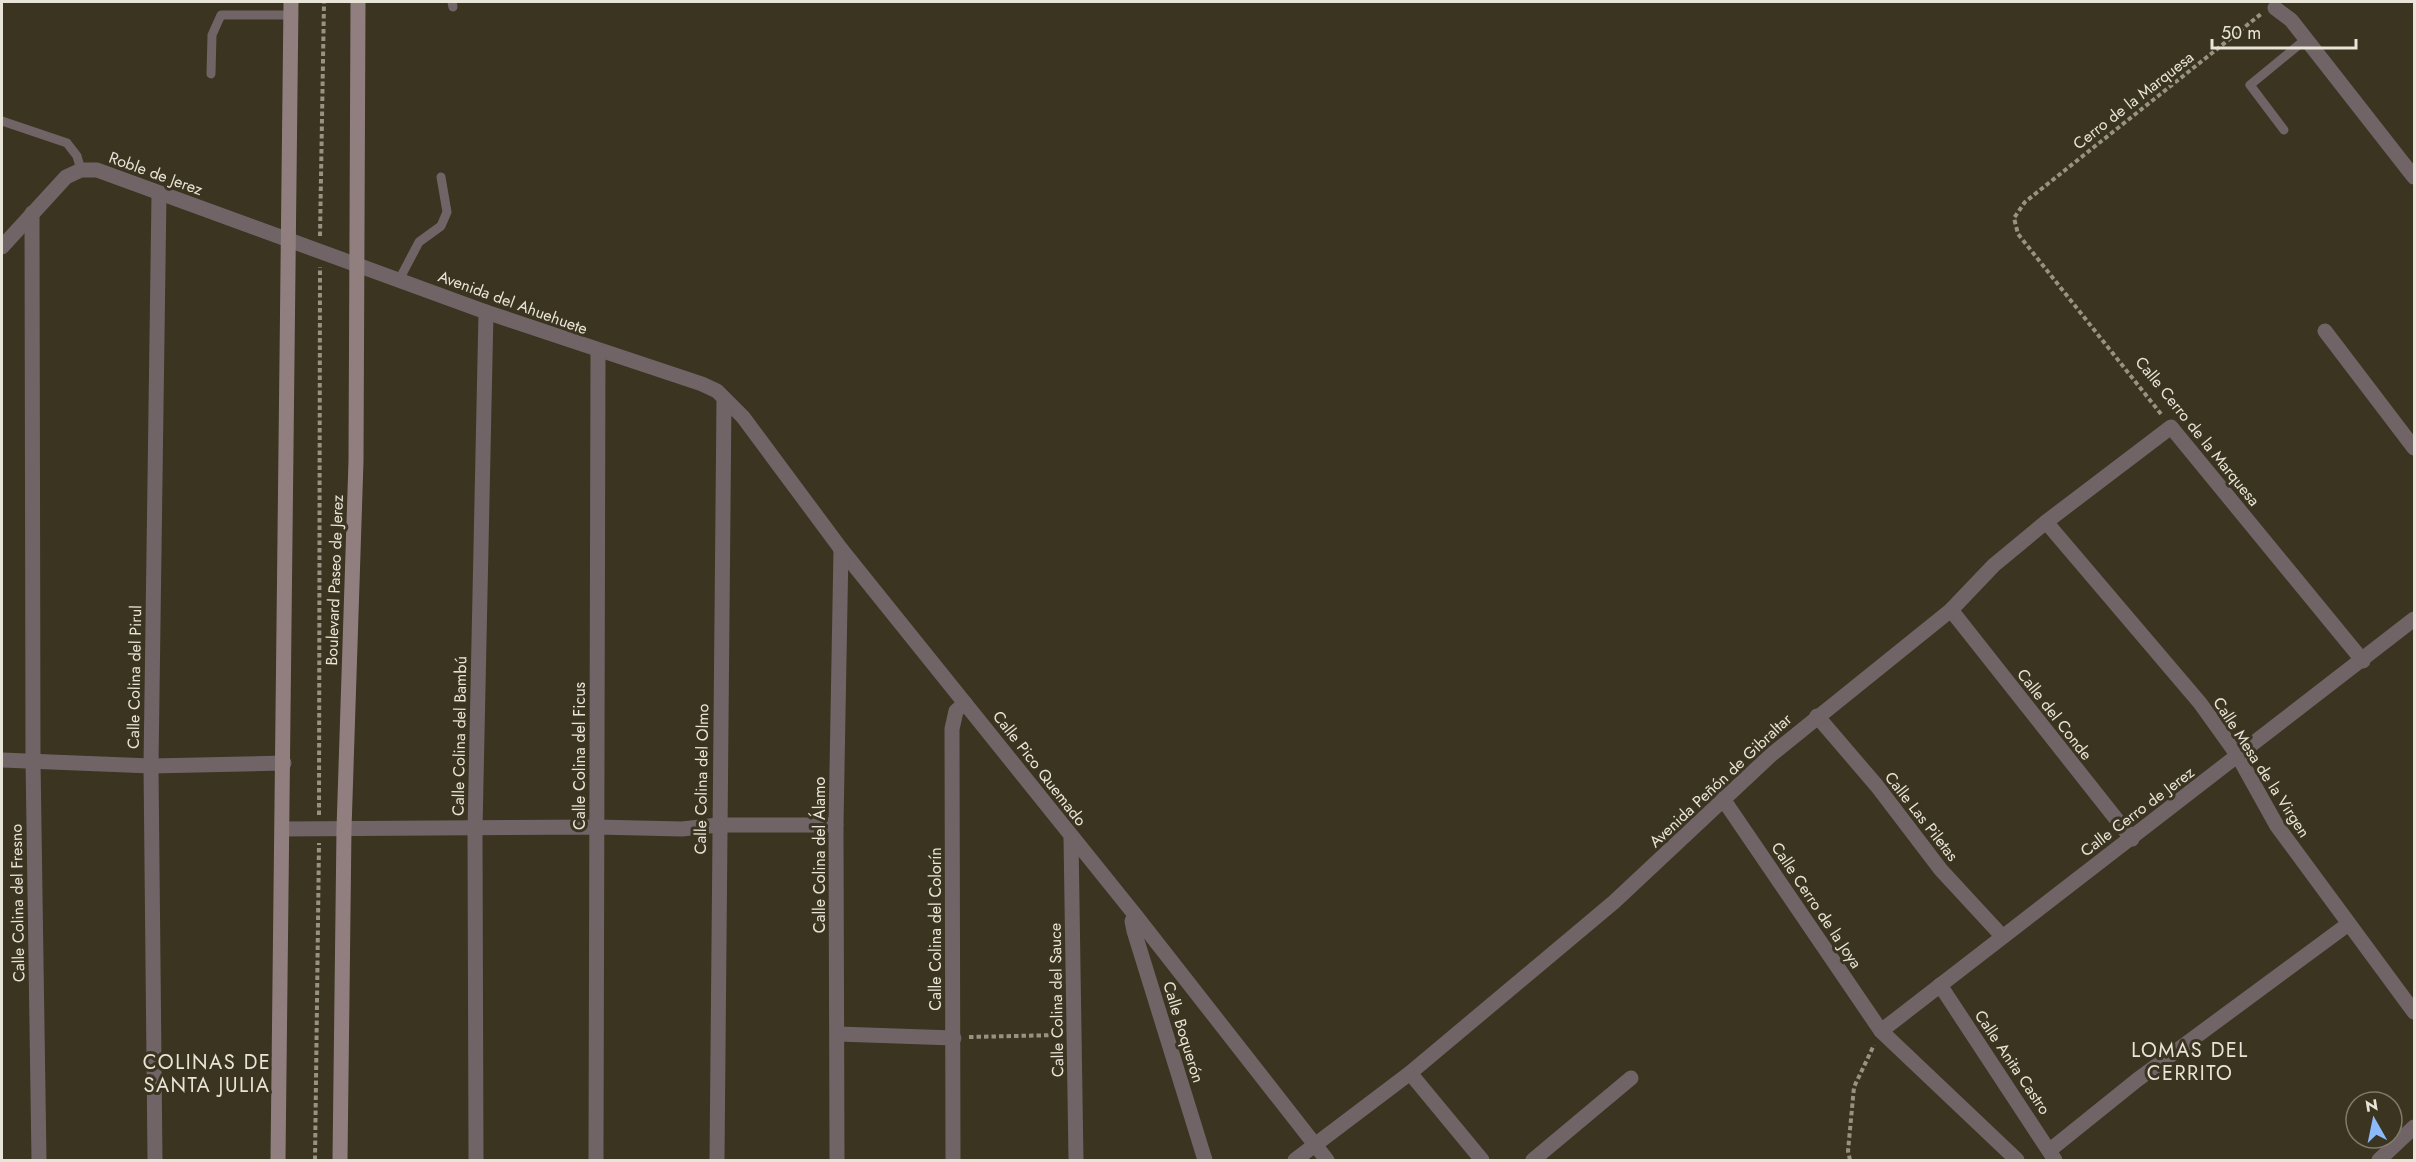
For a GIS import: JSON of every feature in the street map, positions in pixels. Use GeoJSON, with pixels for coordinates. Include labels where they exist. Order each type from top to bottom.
{"type":"FeatureCollection","features":[{"type":"Feature","properties":{"kind":"main road","name":"Boulevard Paseo de Jerez"},"geometry":{"type":"LineString","coordinates":[[340,1161],[344,829],[356,461],[358,2]]}},
{"type":"Feature","properties":{"kind":"main road"},"geometry":{"type":"LineString","coordinates":[[278,1161],[291,8]]}},
{"type":"Feature","properties":{"kind":"street"},"geometry":{"type":"LineString","coordinates":[[2275,8],[2285,13],[2415,177]]}},
{"type":"Feature","properties":{"kind":"street"},"geometry":{"type":"LineString","coordinates":[[2,247],[66,177],[81,170]]}},
{"type":"Feature","properties":{"kind":"street","name":"Roble de Jerez"},"geometry":{"type":"LineString","coordinates":[[81,170],[97,170],[288,241]]}},
{"type":"Feature","properties":{"kind":"street","name":"Calle Colina del Pirul"},"geometry":{"type":"LineString","coordinates":[[155,1161],[151,766],[159,194]]}},
{"type":"Feature","properties":{"kind":"street","name":"Calle Colina del Fresno"},"geometry":{"type":"LineString","coordinates":[[32,213],[33,760],[39,1161]]}},
{"type":"Feature","properties":{"kind":"street","name":"Avenida del Ahuehuete"},"geometry":{"type":"LineString","coordinates":[[288,241],[598,351],[702,384],[717,391],[724,399]]}},
{"type":"Feature","properties":{"kind":"street","name":"Calle Colina del Bambú"},"geometry":{"type":"LineString","coordinates":[[476,1161],[475,829],[486,312]]}},
{"type":"Feature","properties":{"kind":"street"},"geometry":{"type":"LineString","coordinates":[[2325,331],[2415,448]]}},
{"type":"Feature","properties":{"kind":"street","name":"Calle Colina del Ficus"},"geometry":{"type":"LineString","coordinates":[[596,1161],[598,351]]}},
{"type":"Feature","properties":{"kind":"street","name":"Calle Pico Quemado"},"geometry":{"type":"LineString","coordinates":[[724,399],[743,417],[841,549],[1136,916],[1327,1161]]}},
{"type":"Feature","properties":{"kind":"street","name":"Calle Colina del Olmo"},"geometry":{"type":"LineString","coordinates":[[717,1161],[718,825],[724,399]]}},
{"type":"Feature","properties":{"kind":"street","name":"Avenida Peñón de Gibraltar"},"geometry":{"type":"LineString","coordinates":[[1295,1161],[1410,1073],[1614,902],[1723,799],[1817,716],[1951,610],[1994,565],[2046,522],[2171,427]]}},
{"type":"Feature","properties":{"kind":"street","name":"Calle Cerro de la Marquesa"},"geometry":{"type":"LineString","coordinates":[[2171,427],[2363,661]]}},
{"type":"Feature","properties":{"kind":"street","name":"Calle Mesa de la Virgen"},"geometry":{"type":"LineString","coordinates":[[2046,522],[2200,703],[2238,756],[2277,826],[2348,925],[2415,1012]]}},
{"type":"Feature","properties":{"kind":"street","name":"Calle Colina del Álamo"},"geometry":{"type":"LineString","coordinates":[[837,1161],[836,825],[841,549]]}},
{"type":"Feature","properties":{"kind":"street","name":"Calle del Conde"},"geometry":{"type":"LineString","coordinates":[[1951,610],[2132,839]]}},
{"type":"Feature","properties":{"kind":"street","name":"Calle Cerro de Jerez"},"geometry":{"type":"LineString","coordinates":[[1881,1031],[2415,619]]}},
{"type":"Feature","properties":{"kind":"street","name":"Calle Colina del Colorín"},"geometry":{"type":"LineString","coordinates":[[953,1161],[952,729],[956,711],[965,703]]}},
{"type":"Feature","properties":{"kind":"street","name":"Calle Las Piletas"},"geometry":{"type":"LineString","coordinates":[[1817,716],[1877,786],[1941,870],[2002,936]]}},
{"type":"Feature","properties":{"kind":"street"},"geometry":{"type":"LineString","coordinates":[[2,760],[151,766],[284,763]]}},
{"type":"Feature","properties":{"kind":"street","name":"Calle Cerro de la Joya"},"geometry":{"type":"LineString","coordinates":[[1723,799],[1881,1031]]}},
{"type":"Feature","properties":{"kind":"street"},"geometry":{"type":"LineString","coordinates":[[283,829],[475,829],[596,826],[682,829],[718,825],[836,825]]}},
{"type":"Feature","properties":{"kind":"street","name":"Calle Colina del Sauce"},"geometry":{"type":"LineString","coordinates":[[1071,838],[1076,1035],[1076,1161]]}},
{"type":"Feature","properties":{"kind":"street","name":"Calle Boquerón"},"geometry":{"type":"LineString","coordinates":[[1136,916],[1132,921],[1134,931],[1205,1161]]}},
{"type":"Feature","properties":{"kind":"street"},"geometry":{"type":"LineString","coordinates":[[2052,1155],[2137,1080],[2348,925]]}},
{"type":"Feature","properties":{"kind":"street","name":"Calle Anita Castro"},"geometry":{"type":"LineString","coordinates":[[1940,985],[2052,1155]]}},
{"type":"Feature","properties":{"kind":"street"},"geometry":{"type":"LineString","coordinates":[[1881,1031],[2016,1160]]}},
{"type":"Feature","properties":{"kind":"street"},"geometry":{"type":"LineString","coordinates":[[838,1034],[954,1038]]}},
{"type":"Feature","properties":{"kind":"street"},"geometry":{"type":"LineString","coordinates":[[1410,1073],[1482,1161]]}},
{"type":"Feature","properties":{"kind":"street"},"geometry":{"type":"LineString","coordinates":[[1533,1161],[1631,1078]]}},
{"type":"Feature","properties":{"kind":"street"},"geometry":{"type":"LineString","coordinates":[[2379,1161],[2415,1127]]}},
{"type":"Feature","properties":{"kind":"lane"},"geometry":{"type":"LineString","coordinates":[[211,74],[212,35],[221,15],[291,8]]}},
{"type":"Feature","properties":{"kind":"lane"},"geometry":{"type":"LineString","coordinates":[[2284,130],[2250,85],[2306,39]]}},
{"type":"Feature","properties":{"kind":"lane"},"geometry":{"type":"LineString","coordinates":[[2,121],[67,143],[77,156],[81,170]]}},
{"type":"Feature","properties":{"kind":"lane"},"geometry":{"type":"LineString","coordinates":[[399,280],[418,242],[441,226],[447,212],[441,177]]}},
{"type":"Feature","properties":{"kind":"path"},"geometry":{"type":"LineString","coordinates":[[315,1161],[319,830],[320,251],[324,2]]}},
{"type":"Feature","properties":{"kind":"path","name":"Cerro de la Marquesa"},"geometry":{"type":"LineString","coordinates":[[2014,218],[2025,202],[2080,157],[2263,13],[2275,8]]}},
{"type":"Feature","properties":{"kind":"path","name":"Calle Cerro de la Marquesa"},"geometry":{"type":"LineString","coordinates":[[2014,218],[2018,234],[2171,427]]}},
{"type":"Feature","properties":{"kind":"path"},"geometry":{"type":"LineString","coordinates":[[1850,1161],[1848,1151],[1854,1087],[1881,1031]]}},
{"type":"Feature","properties":{"kind":"path"},"geometry":{"type":"LineString","coordinates":[[954,1038],[1076,1035]]}},
{"type":"Feature","properties":{"kind":"district","name":"LOMAS DEL CERRITO"},"geometry":{"type":"Point","coordinates":[2190,1062]}},
{"type":"Feature","properties":{"kind":"district","name":"COLINAS DE SANTA JULIA"},"geometry":{"type":"Point","coordinates":[207,1074]}}]}
